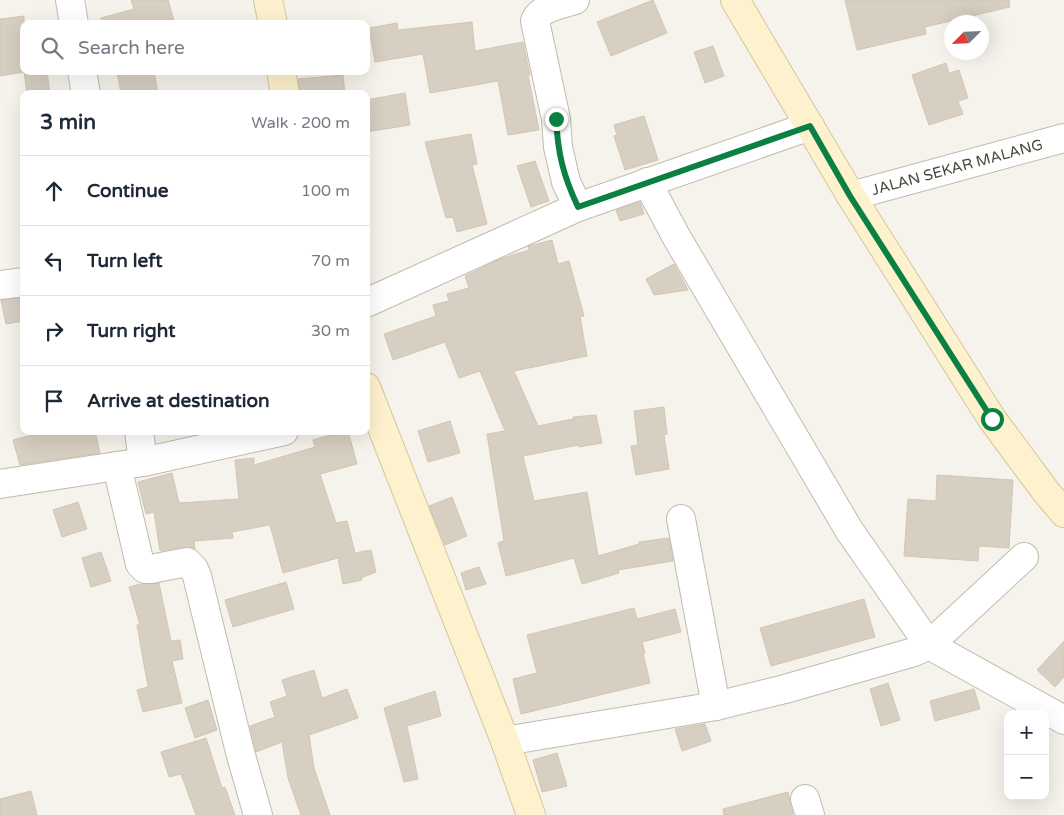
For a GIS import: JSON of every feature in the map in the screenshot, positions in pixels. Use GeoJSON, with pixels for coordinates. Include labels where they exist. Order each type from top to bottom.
{"type":"FeatureCollection","features":[{"type":"Feature","properties":{"kind":"main road"},"geometry":{"type":"LineString","coordinates":[[268,0],[272,20]]}},
{"type":"Feature","properties":{"kind":"main road"},"geometry":{"type":"LineString","coordinates":[[735,0],[850,196],[992,419],[1064,513]]}},
{"type":"Feature","properties":{"kind":"main road"},"geometry":{"type":"LineString","coordinates":[[282,75],[284,90]]}},
{"type":"Feature","properties":{"kind":"main road"},"geometry":{"type":"LineString","coordinates":[[370,406],[505,741],[531,815]]}},
{"type":"Feature","properties":{"kind":"street"},"geometry":{"type":"LineString","coordinates":[[70,0],[73,20]]}},
{"type":"Feature","properties":{"kind":"street"},"geometry":{"type":"LineString","coordinates":[[575,0],[542,12],[536,17],[535,21],[556,119],[558,147],[566,182],[578,207]]}},
{"type":"Feature","properties":{"kind":"street"},"geometry":{"type":"LineString","coordinates":[[83,75],[85,90]]}},
{"type":"Feature","properties":{"kind":"street"},"geometry":{"type":"LineString","coordinates":[[370,301],[578,207],[810,126]]}},
{"type":"Feature","properties":{"kind":"street","name":"JALAN SEKAR MALANG"},"geometry":{"type":"LineString","coordinates":[[850,196],[1064,138]]}},
{"type":"Feature","properties":{"kind":"street"},"geometry":{"type":"LineString","coordinates":[[647,182],[677,238],[849,530],[930,645],[1064,720]]}},
{"type":"Feature","properties":{"kind":"street"},"geometry":{"type":"LineString","coordinates":[[0,285],[20,282]]}},
{"type":"Feature","properties":{"kind":"street"},"geometry":{"type":"LineString","coordinates":[[138,435],[130,464],[137,556],[140,564],[145,568],[151,569],[187,562],[197,576],[240,752],[258,815]]}},
{"type":"Feature","properties":{"kind":"street"},"geometry":{"type":"LineString","coordinates":[[0,484],[130,464],[265,435]]}},
{"type":"Feature","properties":{"kind":"street"},"geometry":{"type":"LineString","coordinates":[[681,519],[716,706]]}},
{"type":"Feature","properties":{"kind":"street"},"geometry":{"type":"LineString","coordinates":[[505,741],[716,706],[786,689],[914,652],[930,645],[1024,557]]}},
{"type":"Feature","properties":{"kind":"building"},"geometry":{"type":"Polygon","coordinates":[[[131,0],[168,0],[174,20],[101,20],[101,18],[134,9],[131,0]]]}},
{"type":"Feature","properties":{"kind":"building"},"geometry":{"type":"Polygon","coordinates":[[[653,0],[667,33],[611,56],[597,22],[653,0]]]}},
{"type":"Feature","properties":{"kind":"building"},"geometry":{"type":"Polygon","coordinates":[[[845,0],[1009,0],[1010,7],[976,15],[944,15],[944,23],[925,27],[926,34],[857,50],[845,0]]]}},
{"type":"Feature","properties":{"kind":"building"},"geometry":{"type":"Polygon","coordinates":[[[24,16],[24,20],[20,20],[20,73],[0,76],[0,19],[24,16]]]}},
{"type":"Feature","properties":{"kind":"building"},"geometry":{"type":"Polygon","coordinates":[[[472,22],[475,51],[523,42],[539,130],[508,135],[498,81],[430,93],[423,54],[375,62],[370,28],[397,23],[398,30],[472,22]]]}},
{"type":"Feature","properties":{"kind":"building"},"geometry":{"type":"Polygon","coordinates":[[[713,46],[724,76],[705,83],[694,52],[713,46]]]}},
{"type":"Feature","properties":{"kind":"building"},"geometry":{"type":"Polygon","coordinates":[[[946,63],[949,73],[959,70],[968,98],[958,101],[963,114],[929,125],[912,75],[946,63]]]}},
{"type":"Feature","properties":{"kind":"building"},"geometry":{"type":"Polygon","coordinates":[[[25,75],[48,75],[49,90],[26,90],[25,75]]]}},
{"type":"Feature","properties":{"kind":"building"},"geometry":{"type":"Polygon","coordinates":[[[118,75],[155,75],[157,90],[120,90],[118,75]]]}},
{"type":"Feature","properties":{"kind":"building"},"geometry":{"type":"Polygon","coordinates":[[[343,75],[345,90],[299,90],[298,79],[343,75]]]}},
{"type":"Feature","properties":{"kind":"building"},"geometry":{"type":"Polygon","coordinates":[[[405,93],[410,125],[370,131],[370,99],[405,93]]]}},
{"type":"Feature","properties":{"kind":"building"},"geometry":{"type":"Polygon","coordinates":[[[644,116],[658,160],[625,170],[614,136],[617,135],[614,125],[644,116]]]}},
{"type":"Feature","properties":{"kind":"building"},"geometry":{"type":"Polygon","coordinates":[[[471,134],[477,164],[472,165],[487,224],[457,232],[453,217],[446,218],[425,142],[471,134]]]}},
{"type":"Feature","properties":{"kind":"building"},"geometry":{"type":"Polygon","coordinates":[[[535,161],[549,201],[531,207],[517,166],[535,161]]]}},
{"type":"Feature","properties":{"kind":"building"},"geometry":{"type":"Polygon","coordinates":[[[640,202],[644,214],[620,221],[616,210],[640,202]]]}},
{"type":"Feature","properties":{"kind":"building"},"geometry":{"type":"Polygon","coordinates":[[[552,240],[558,264],[569,261],[584,316],[580,317],[587,356],[514,371],[538,426],[573,419],[573,417],[596,415],[602,443],[579,447],[578,445],[523,456],[534,501],[587,492],[598,556],[639,544],[639,542],[669,538],[673,561],[618,570],[619,573],[582,584],[574,558],[506,576],[498,543],[504,541],[487,434],[505,431],[480,371],[459,378],[445,342],[393,360],[384,334],[436,316],[433,305],[449,301],[447,294],[469,288],[465,276],[500,259],[529,250],[529,246],[552,240]]]}},
{"type":"Feature","properties":{"kind":"building"},"geometry":{"type":"Polygon","coordinates":[[[674,264],[688,290],[654,295],[646,279],[674,264]]]}},
{"type":"Feature","properties":{"kind":"building"},"geometry":{"type":"Polygon","coordinates":[[[19,298],[20,322],[6,324],[1,300],[19,298]]]}},
{"type":"Feature","properties":{"kind":"building"},"geometry":{"type":"Polygon","coordinates":[[[664,407],[667,434],[664,435],[669,469],[636,475],[631,446],[638,445],[634,411],[664,407]]]}},
{"type":"Feature","properties":{"kind":"building"},"geometry":{"type":"Polygon","coordinates":[[[450,421],[460,453],[428,462],[418,431],[450,421]]]}},
{"type":"Feature","properties":{"kind":"building"},"geometry":{"type":"Polygon","coordinates":[[[32,435],[96,435],[100,453],[20,465],[13,440],[32,435]]]}},
{"type":"Feature","properties":{"kind":"building"},"geometry":{"type":"Polygon","coordinates":[[[331,435],[349,435],[357,464],[320,474],[336,523],[347,521],[355,553],[371,550],[376,572],[361,578],[362,580],[343,584],[338,558],[283,573],[270,525],[232,532],[233,538],[194,541],[195,549],[184,547],[160,551],[154,512],[146,514],[138,482],[172,473],[179,503],[239,499],[235,460],[254,458],[254,465],[315,447],[313,440],[331,435]]]}},
{"type":"Feature","properties":{"kind":"building"},"geometry":{"type":"Polygon","coordinates":[[[937,475],[1013,480],[1009,548],[979,546],[978,561],[904,556],[908,499],[936,501],[937,475]]]}},
{"type":"Feature","properties":{"kind":"building"},"geometry":{"type":"Polygon","coordinates":[[[452,497],[467,536],[445,545],[429,506],[452,497]]]}},
{"type":"Feature","properties":{"kind":"building"},"geometry":{"type":"Polygon","coordinates":[[[78,502],[87,529],[62,537],[53,510],[78,502]]]}},
{"type":"Feature","properties":{"kind":"building"},"geometry":{"type":"Polygon","coordinates":[[[101,552],[111,581],[91,587],[82,558],[101,552]]]}},
{"type":"Feature","properties":{"kind":"building"},"geometry":{"type":"Polygon","coordinates":[[[479,567],[486,584],[466,590],[461,573],[479,567]]]}},
{"type":"Feature","properties":{"kind":"building"},"geometry":{"type":"Polygon","coordinates":[[[286,582],[294,609],[233,627],[225,600],[286,582]]]}},
{"type":"Feature","properties":{"kind":"building"},"geometry":{"type":"Polygon","coordinates":[[[159,583],[171,641],[180,640],[183,659],[172,661],[182,703],[143,712],[137,690],[148,687],[137,625],[140,625],[129,587],[159,583]]]}},
{"type":"Feature","properties":{"kind":"building"},"geometry":{"type":"Polygon","coordinates":[[[864,599],[875,637],[771,666],[760,628],[864,599]]]}},
{"type":"Feature","properties":{"kind":"building"},"geometry":{"type":"Polygon","coordinates":[[[634,608],[637,619],[675,609],[681,632],[642,642],[650,683],[521,714],[513,679],[537,673],[527,635],[634,608]]]}},
{"type":"Feature","properties":{"kind":"building"},"geometry":{"type":"Polygon","coordinates":[[[1064,641],[1064,677],[1055,687],[1037,670],[1064,641]]]}},
{"type":"Feature","properties":{"kind":"building"},"geometry":{"type":"Polygon","coordinates":[[[314,670],[322,698],[347,689],[358,718],[309,735],[314,768],[330,815],[301,815],[288,778],[282,742],[256,752],[250,726],[275,717],[270,702],[287,696],[282,680],[314,670]]]}},
{"type":"Feature","properties":{"kind":"building"},"geometry":{"type":"Polygon","coordinates":[[[888,683],[900,720],[881,726],[870,689],[888,683]]]}},
{"type":"Feature","properties":{"kind":"building"},"geometry":{"type":"Polygon","coordinates":[[[974,689],[980,709],[935,721],[930,701],[974,689]]]}},
{"type":"Feature","properties":{"kind":"building"},"geometry":{"type":"Polygon","coordinates":[[[435,691],[441,716],[407,726],[418,779],[404,782],[384,708],[435,691]]]}},
{"type":"Feature","properties":{"kind":"building"},"geometry":{"type":"Polygon","coordinates":[[[208,700],[217,730],[195,738],[185,708],[208,700]]]}},
{"type":"Feature","properties":{"kind":"building"},"geometry":{"type":"Polygon","coordinates":[[[705,724],[711,741],[682,751],[675,729],[705,724]]]}},
{"type":"Feature","properties":{"kind":"building"},"geometry":{"type":"Polygon","coordinates":[[[206,738],[222,788],[225,787],[235,815],[196,815],[181,774],[169,777],[161,752],[206,738]]]}},
{"type":"Feature","properties":{"kind":"building"},"geometry":{"type":"Polygon","coordinates":[[[557,753],[567,786],[542,792],[533,760],[557,753]]]}},
{"type":"Feature","properties":{"kind":"building"},"geometry":{"type":"Polygon","coordinates":[[[31,791],[37,815],[0,815],[0,799],[31,791]]]}},
{"type":"Feature","properties":{"kind":"building"},"geometry":{"type":"Polygon","coordinates":[[[788,792],[793,815],[724,815],[723,809],[788,792]]]}},
{"type":"Feature","properties":{"kind":"route"},"geometry":{"type":"LineString","coordinates":[[556,119],[558,147],[566,182],[578,207],[810,126],[850,196],[992,419]]}}]}
